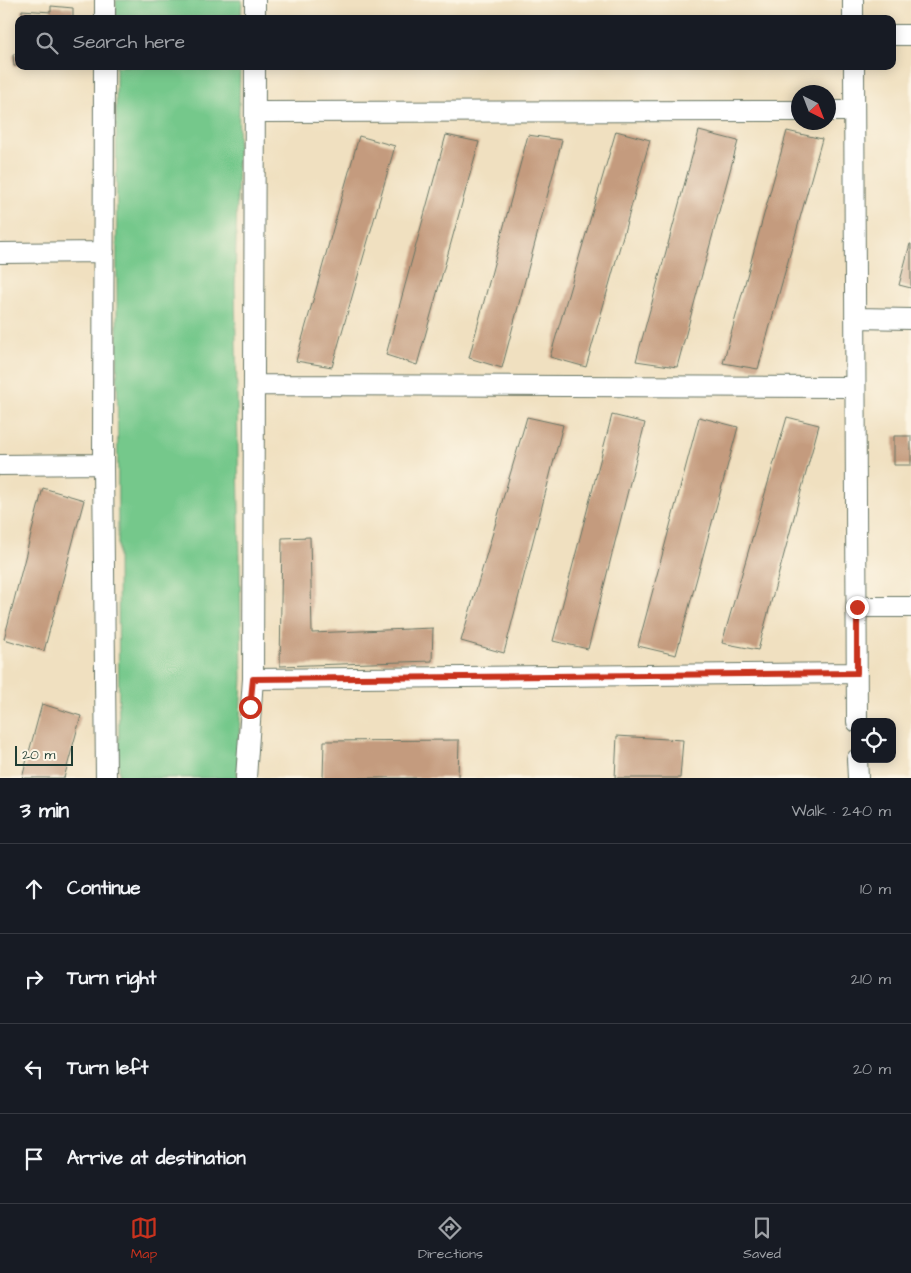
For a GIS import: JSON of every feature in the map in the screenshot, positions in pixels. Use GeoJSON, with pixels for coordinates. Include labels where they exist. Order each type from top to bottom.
{"type":"FeatureCollection","features":[{"type":"Feature","properties":{"kind":"street"},"geometry":{"type":"LineString","coordinates":[[105,0],[105,15]]}},
{"type":"Feature","properties":{"kind":"street"},"geometry":{"type":"LineString","coordinates":[[255,0],[255,15]]}},
{"type":"Feature","properties":{"kind":"street"},"geometry":{"type":"LineString","coordinates":[[853,0],[854,15]]}},
{"type":"Feature","properties":{"kind":"street"},"geometry":{"type":"LineString","coordinates":[[896,35],[911,35]]}},
{"type":"Feature","properties":{"kind":"street"},"geometry":{"type":"LineString","coordinates":[[104,70],[103,464],[106,778]]}},
{"type":"Feature","properties":{"kind":"street"},"geometry":{"type":"LineString","coordinates":[[246,778],[253,679],[256,385],[256,70]]}},
{"type":"Feature","properties":{"kind":"street"},"geometry":{"type":"LineString","coordinates":[[854,70],[857,718]]}},
{"type":"Feature","properties":{"kind":"street"},"geometry":{"type":"LineString","coordinates":[[256,112],[791,111]]}},
{"type":"Feature","properties":{"kind":"street"},"geometry":{"type":"LineString","coordinates":[[836,111],[854,111]]}},
{"type":"Feature","properties":{"kind":"street"},"geometry":{"type":"LineString","coordinates":[[0,253],[104,252]]}},
{"type":"Feature","properties":{"kind":"street"},"geometry":{"type":"LineString","coordinates":[[855,318],[911,318]]}},
{"type":"Feature","properties":{"kind":"street"},"geometry":{"type":"LineString","coordinates":[[256,385],[855,388]]}},
{"type":"Feature","properties":{"kind":"street"},"geometry":{"type":"LineString","coordinates":[[0,465],[103,464]]}},
{"type":"Feature","properties":{"kind":"street"},"geometry":{"type":"LineString","coordinates":[[857,607],[911,607]]}},
{"type":"Feature","properties":{"kind":"street"},"geometry":{"type":"LineString","coordinates":[[253,679],[857,673]]}},
{"type":"Feature","properties":{"kind":"street"},"geometry":{"type":"LineString","coordinates":[[858,763],[858,778]]}},
{"type":"Feature","properties":{"kind":"green space"},"geometry":{"type":"Polygon","coordinates":[[[116,0],[242,0],[241,15],[116,15],[116,0]]]}},
{"type":"Feature","properties":{"kind":"green space"},"geometry":{"type":"Polygon","coordinates":[[[116,70],[240,70],[235,285],[242,678],[237,778],[119,778],[116,70]]]}},
{"type":"Feature","properties":{"kind":"building"},"geometry":{"type":"Polygon","coordinates":[[[51,6],[73,8],[73,15],[22,15],[22,10],[51,12],[51,6]]]}},
{"type":"Feature","properties":{"kind":"building"},"geometry":{"type":"Polygon","coordinates":[[[13,54],[15,54],[15,66],[13,54]]]}},
{"type":"Feature","properties":{"kind":"building"},"geometry":{"type":"Polygon","coordinates":[[[616,131],[650,140],[586,367],[550,357],[616,131]]]}},
{"type":"Feature","properties":{"kind":"building"},"geometry":{"type":"Polygon","coordinates":[[[699,131],[738,141],[677,367],[636,361],[699,131]]]}},
{"type":"Feature","properties":{"kind":"building"},"geometry":{"type":"Polygon","coordinates":[[[787,131],[822,139],[758,369],[723,363],[787,131]]]}},
{"type":"Feature","properties":{"kind":"building"},"geometry":{"type":"Polygon","coordinates":[[[446,135],[479,142],[417,365],[386,355],[446,135]]]}},
{"type":"Feature","properties":{"kind":"building"},"geometry":{"type":"Polygon","coordinates":[[[528,135],[562,140],[502,368],[469,358],[528,135]]]}},
{"type":"Feature","properties":{"kind":"building"},"geometry":{"type":"Polygon","coordinates":[[[359,136],[395,146],[332,367],[296,361],[359,136]]]}},
{"type":"Feature","properties":{"kind":"building"},"geometry":{"type":"Polygon","coordinates":[[[911,244],[911,288],[899,285],[911,244]]]}},
{"type":"Feature","properties":{"kind":"building"},"geometry":{"type":"Polygon","coordinates":[[[612,415],[645,423],[588,649],[553,641],[612,415]]]}},
{"type":"Feature","properties":{"kind":"building"},"geometry":{"type":"Polygon","coordinates":[[[527,417],[563,425],[504,653],[461,641],[527,417]]]}},
{"type":"Feature","properties":{"kind":"building"},"geometry":{"type":"Polygon","coordinates":[[[699,417],[738,427],[676,655],[638,646],[699,417]]]}},
{"type":"Feature","properties":{"kind":"building"},"geometry":{"type":"Polygon","coordinates":[[[787,417],[819,425],[758,650],[722,643],[787,417]]]}},
{"type":"Feature","properties":{"kind":"building"},"geometry":{"type":"Polygon","coordinates":[[[894,436],[911,436],[911,465],[894,465],[894,436]]]}},
{"type":"Feature","properties":{"kind":"building"},"geometry":{"type":"Polygon","coordinates":[[[43,488],[84,500],[44,651],[4,639],[43,488]]]}},
{"type":"Feature","properties":{"kind":"building"},"geometry":{"type":"Polygon","coordinates":[[[310,537],[312,633],[433,628],[432,661],[280,666],[282,538],[310,537]]]}},
{"type":"Feature","properties":{"kind":"building"},"geometry":{"type":"Polygon","coordinates":[[[42,704],[81,716],[64,778],[22,778],[42,704]]]}},
{"type":"Feature","properties":{"kind":"building"},"geometry":{"type":"Polygon","coordinates":[[[617,736],[683,740],[680,778],[615,778],[617,736]]]}},
{"type":"Feature","properties":{"kind":"building"},"geometry":{"type":"Polygon","coordinates":[[[459,740],[458,778],[323,778],[324,741],[459,740]]]}},
{"type":"Feature","properties":{"kind":"route"},"geometry":{"type":"LineString","coordinates":[[250,707],[253,679],[380,680],[857,673],[857,607]]}}]}
